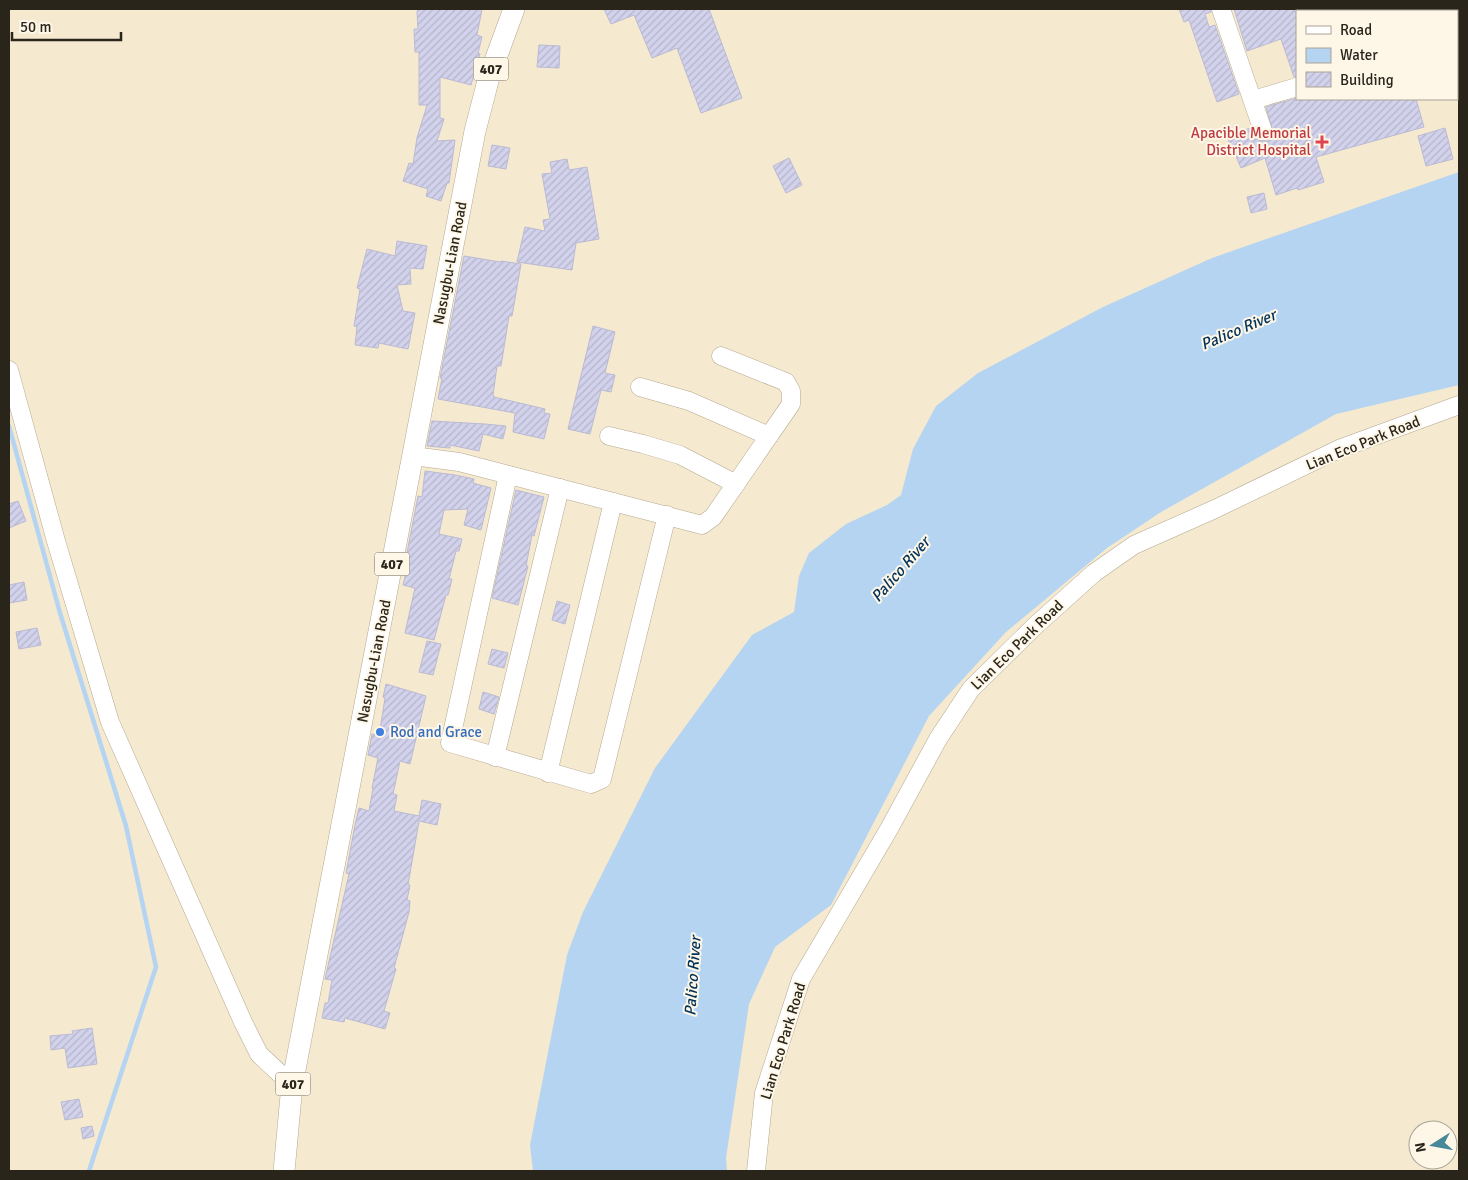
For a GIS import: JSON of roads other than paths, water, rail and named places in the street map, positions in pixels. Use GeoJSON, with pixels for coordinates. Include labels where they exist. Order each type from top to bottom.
{"type":"FeatureCollection","features":[{"type":"Feature","properties":{"kind":"main road","name":"Nasugbu-Lian Road"},"geometry":{"type":"LineString","coordinates":[[284,1171],[292,1085],[475,131],[491,69],[514,9]]}},
{"type":"Feature","properties":{"kind":"street"},"geometry":{"type":"LineString","coordinates":[[1220,9],[1263,131]]}},
{"type":"Feature","properties":{"kind":"street"},"geometry":{"type":"LineString","coordinates":[[1253,100],[1296,87]]}},
{"type":"Feature","properties":{"kind":"street"},"geometry":{"type":"LineString","coordinates":[[413,456],[459,462],[702,525],[713,517],[791,404],[791,392],[786,382],[720,356]]}},
{"type":"Feature","properties":{"kind":"street"},"geometry":{"type":"LineString","coordinates":[[9,370],[56,541],[110,722],[259,1054],[292,1085]]}},
{"type":"Feature","properties":{"kind":"street"},"geometry":{"type":"LineString","coordinates":[[640,386],[690,401],[769,436]]}},
{"type":"Feature","properties":{"kind":"street","name":"Lian Eco Park Road"},"geometry":{"type":"LineString","coordinates":[[756,1171],[764,1093],[801,979],[889,829],[938,739],[971,689],[1036,625],[1094,573],[1134,545],[1215,509],[1339,449],[1459,405]]}},
{"type":"Feature","properties":{"kind":"street"},"geometry":{"type":"LineString","coordinates":[[609,436],[680,455],[736,484]]}},
{"type":"Feature","properties":{"kind":"street"},"geometry":{"type":"LineString","coordinates":[[508,475],[450,743],[591,784],[602,779],[667,515]]}},
{"type":"Feature","properties":{"kind":"street"},"geometry":{"type":"LineString","coordinates":[[495,757],[560,488]]}},
{"type":"Feature","properties":{"kind":"street"},"geometry":{"type":"LineString","coordinates":[[548,773],[613,502]]}},
{"type":"Feature","properties":{"kind":"water","name":"Palico River"},"geometry":{"type":"Polygon","coordinates":[[[1459,172],[1459,385],[1336,414],[1161,512],[1107,548],[1006,632],[929,716],[831,905],[775,947],[749,1004],[726,1158],[727,1171],[533,1171],[530,1145],[567,955],[583,912],[655,768],[752,635],[794,612],[799,576],[809,553],[846,524],[887,505],[901,495],[913,449],[936,406],[978,373],[1103,307],[1212,258],[1459,172]]]}},
{"type":"Feature","properties":{"kind":"waterway"},"geometry":{"type":"LineString","coordinates":[[9,426],[60,613],[126,826],[156,967],[89,1171]]}},
{"type":"Feature","properties":{"kind":"place","name":"Apacible Memorial District Hospital"},"geometry":{"type":"Point","coordinates":[1322,142]}},
{"type":"Feature","properties":{"kind":"place","name":"Rod and Grace"},"geometry":{"type":"Point","coordinates":[380,732]}}]}
